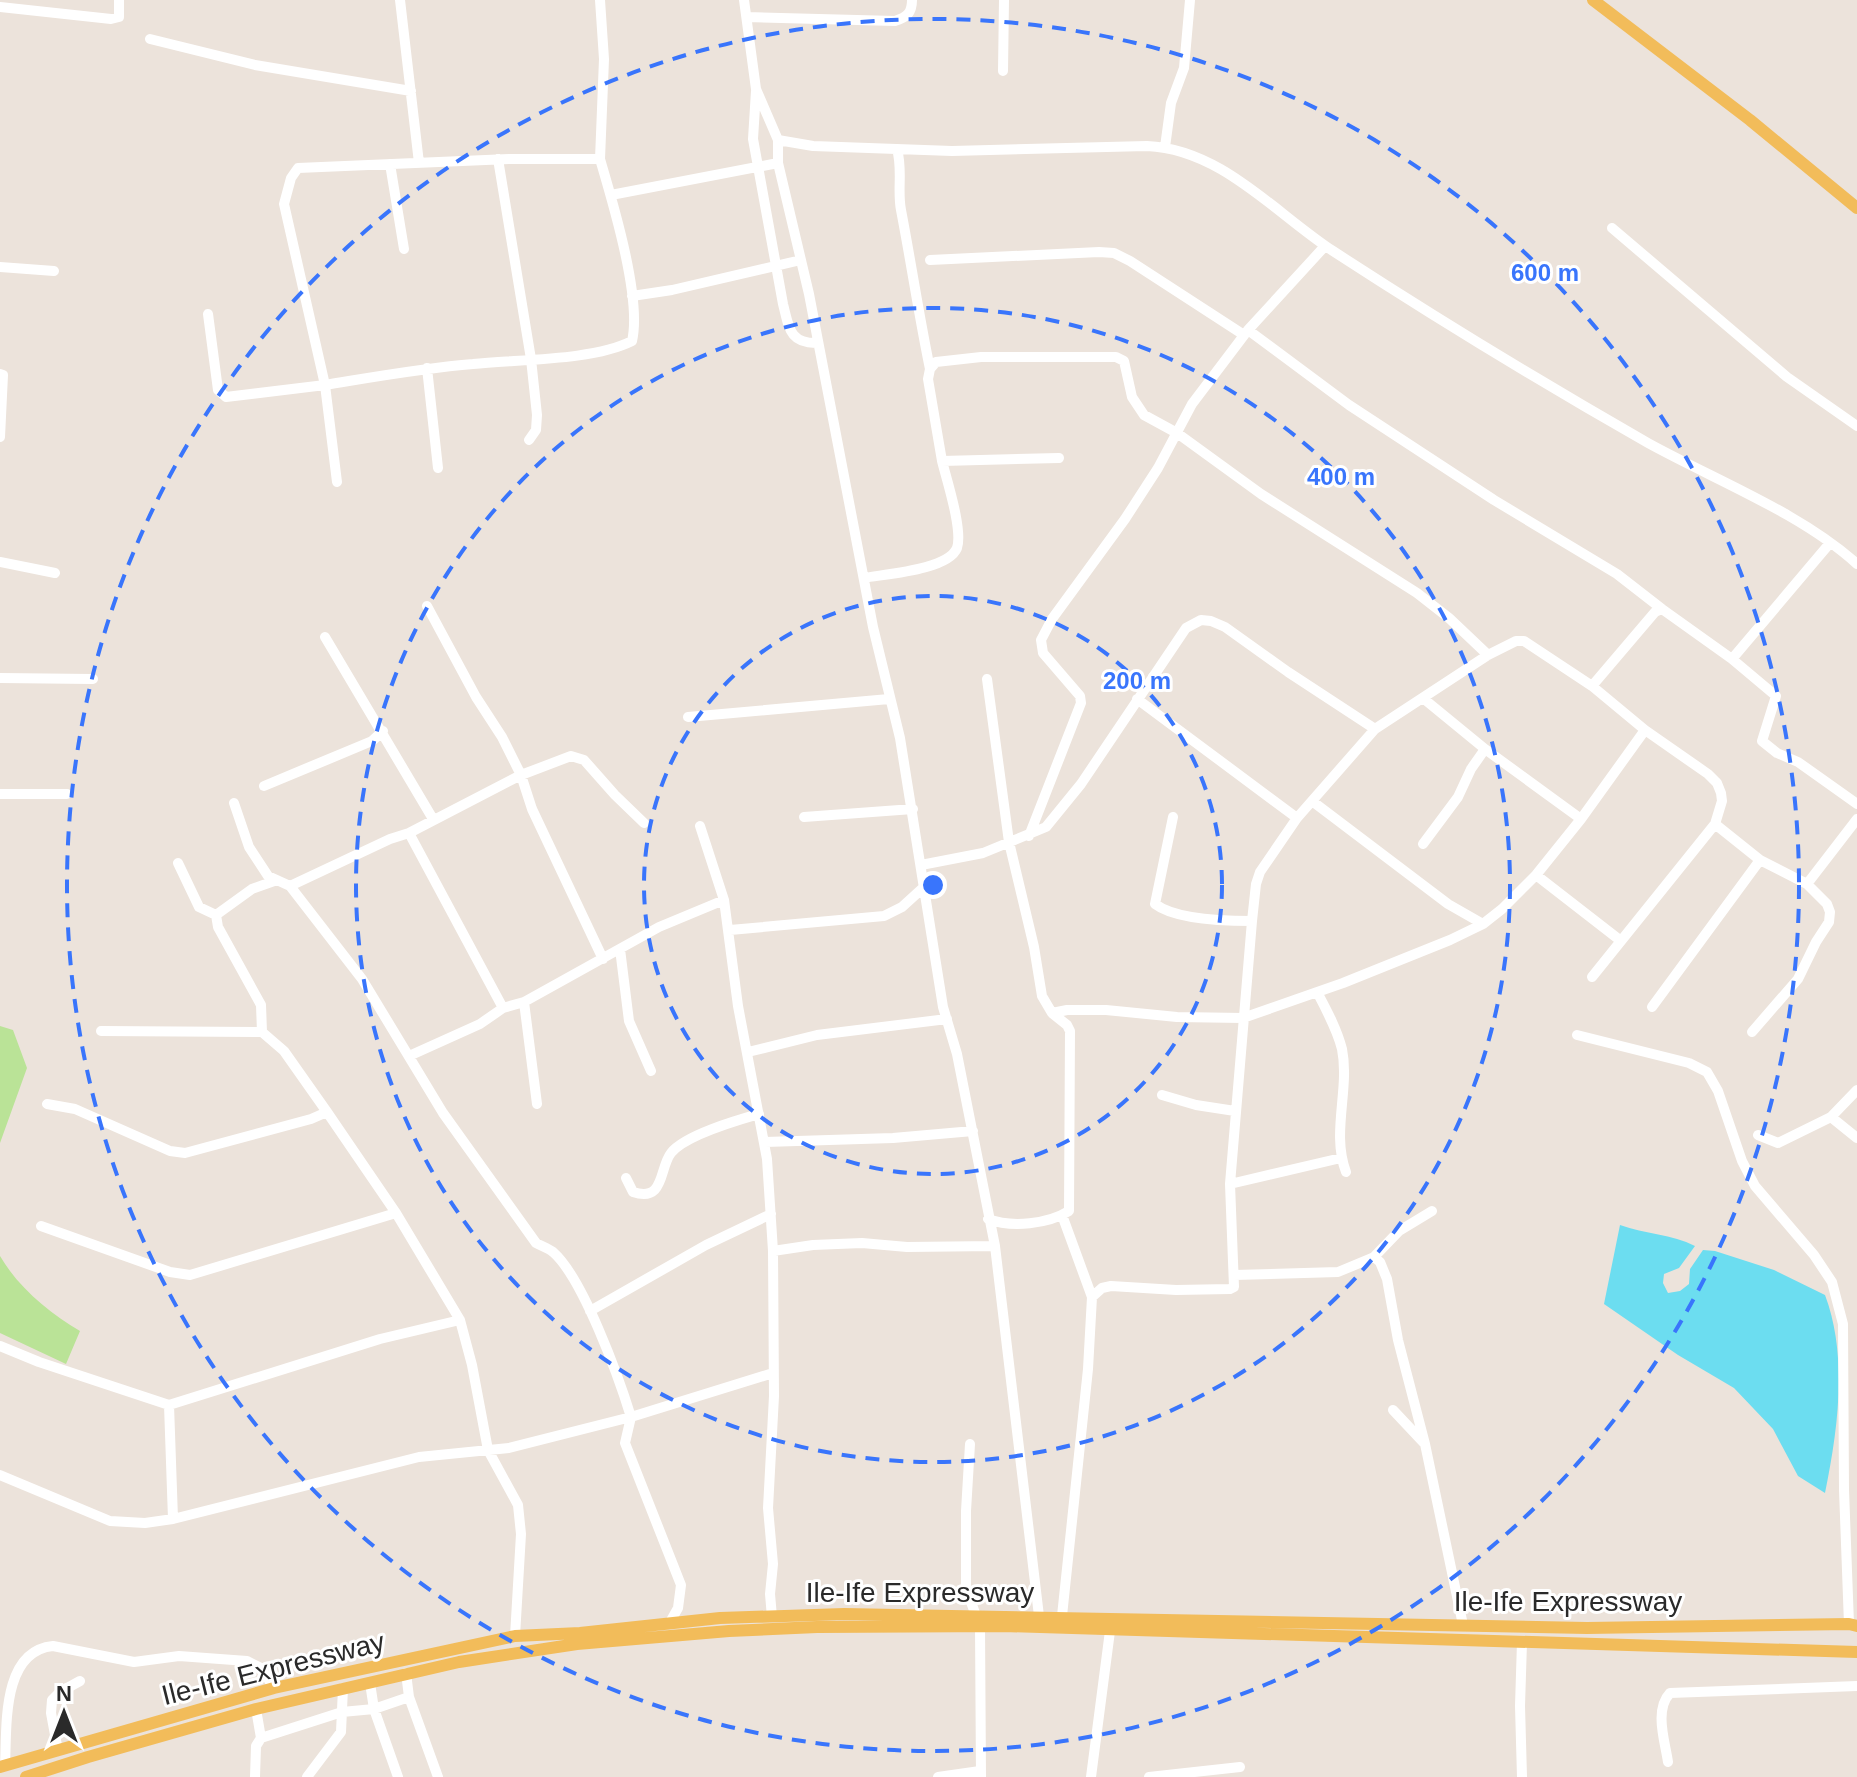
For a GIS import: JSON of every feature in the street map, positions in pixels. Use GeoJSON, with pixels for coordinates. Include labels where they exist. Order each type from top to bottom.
{"type":"FeatureCollection","features":[{"type":"Feature","properties":{"kind":"main road"},"geometry":{"type":"LineString","coordinates":[[1593,0],[1750,120],[1857,208]]}},
{"type":"Feature","properties":{"kind":"main road","name":"Ile-Ife Expressway"},"geometry":{"type":"LineString","coordinates":[[26,1777],[256,1709],[406,1673],[495,1655],[772,1617],[844,1614],[1110,1631],[1224,1631],[1857,1652]]}},
{"type":"Feature","properties":{"kind":"main road","name":"Ile-Ife Expressway"},"geometry":{"type":"LineString","coordinates":[[3,1766],[274,1688],[515,1636],[669,1624],[817,1627],[979,1623],[1062,1616],[1235,1623],[1587,1628],[1853,1625]]}},
{"type":"Feature","properties":{"kind":"main road"},"geometry":{"type":"LineString","coordinates":[[1540,1626],[1540,1643]]}},
{"type":"Feature","properties":{"kind":"main road"},"geometry":{"type":"LineString","coordinates":[[1586,1643],[1587,1628]]}},
{"type":"Feature","properties":{"kind":"street"},"geometry":{"type":"LineString","coordinates":[[0,7],[29,4],[111,19],[119,17],[119,0]]}},
{"type":"Feature","properties":{"kind":"street"},"geometry":{"type":"LineString","coordinates":[[400,0],[419,163]]}},
{"type":"Feature","properties":{"kind":"street"},"geometry":{"type":"LineString","coordinates":[[208,314],[218,390],[226,397],[427,368],[595,351],[632,341],[636,326],[632,296],[611,195],[600,159],[604,59],[600,0]]}},
{"type":"Feature","properties":{"kind":"street"},"geometry":{"type":"LineString","coordinates":[[744,0],[756,89],[753,139],[789,328],[796,339],[818,343]]}},
{"type":"Feature","properties":{"kind":"street"},"geometry":{"type":"LineString","coordinates":[[747,17],[895,21],[905,17],[912,9],[912,0]]}},
{"type":"Feature","properties":{"kind":"street"},"geometry":{"type":"LineString","coordinates":[[1003,71],[1004,0]]}},
{"type":"Feature","properties":{"kind":"street"},"geometry":{"type":"LineString","coordinates":[[1165,147],[1171,103],[1184,68],[1190,0]]}},
{"type":"Feature","properties":{"kind":"street"},"geometry":{"type":"LineString","coordinates":[[150,39],[255,65],[411,91]]}},
{"type":"Feature","properties":{"kind":"street"},"geometry":{"type":"LineString","coordinates":[[756,89],[778,140],[778,163],[836,423],[864,578],[900,738],[943,1007],[957,1054],[995,1246],[1039,1616]]}},
{"type":"Feature","properties":{"kind":"street"},"geometry":{"type":"LineString","coordinates":[[778,140],[813,146],[952,151],[1165,147],[1179,150],[1225,172],[1325,246],[1457,332],[1650,444],[1762,502],[1857,563]]}},
{"type":"Feature","properties":{"kind":"street"},"geometry":{"type":"LineString","coordinates":[[864,578],[932,565],[952,556],[956,550],[957,531],[928,379],[930,369],[913,283],[905,221],[900,208],[902,173],[897,149]]}},
{"type":"Feature","properties":{"kind":"street"},"geometry":{"type":"LineString","coordinates":[[337,482],[325,385],[284,204],[291,178],[298,168],[498,159],[600,159]]}},
{"type":"Feature","properties":{"kind":"street"},"geometry":{"type":"LineString","coordinates":[[498,159],[531,359],[537,415],[536,430],[529,440]]}},
{"type":"Feature","properties":{"kind":"street"},"geometry":{"type":"LineString","coordinates":[[611,195],[778,163]]}},
{"type":"Feature","properties":{"kind":"street"},"geometry":{"type":"LineString","coordinates":[[390,164],[404,249]]}},
{"type":"Feature","properties":{"kind":"street"},"geometry":{"type":"LineString","coordinates":[[1612,228],[1787,377],[1857,426]]}},
{"type":"Feature","properties":{"kind":"street"},"geometry":{"type":"LineString","coordinates":[[1029,836],[1081,703],[1080,696],[1043,653],[1041,640],[1052,619],[1125,519],[1192,404],[1246,332],[1325,246]]}},
{"type":"Feature","properties":{"kind":"street"},"geometry":{"type":"LineString","coordinates":[[930,260],[1114,253],[1130,261],[1246,332],[1349,405],[1494,500],[1617,574],[1732,659],[1776,696],[1762,741],[1857,804]]}},
{"type":"Feature","properties":{"kind":"street"},"geometry":{"type":"LineString","coordinates":[[632,296],[672,290],[801,260]]}},
{"type":"Feature","properties":{"kind":"street"},"geometry":{"type":"LineString","coordinates":[[0,267],[54,271]]}},
{"type":"Feature","properties":{"kind":"street"},"geometry":{"type":"LineString","coordinates":[[930,369],[936,362],[981,357],[1116,357],[1124,361],[1137,407],[1144,415],[1177,433],[1261,494],[1417,593],[1460,627],[1488,655]]}},
{"type":"Feature","properties":{"kind":"street"},"geometry":{"type":"LineString","coordinates":[[427,368],[438,468]]}},
{"type":"Feature","properties":{"kind":"street"},"geometry":{"type":"LineString","coordinates":[[0,374],[3,375],[0,437]]}},
{"type":"Feature","properties":{"kind":"street"},"geometry":{"type":"LineString","coordinates":[[942,461],[1059,458]]}},
{"type":"Feature","properties":{"kind":"street"},"geometry":{"type":"LineString","coordinates":[[1732,659],[1830,543]]}},
{"type":"Feature","properties":{"kind":"street"},"geometry":{"type":"LineString","coordinates":[[0,562],[55,573]]}},
{"type":"Feature","properties":{"kind":"street"},"geometry":{"type":"LineString","coordinates":[[427,606],[521,775],[532,809],[603,959]]}},
{"type":"Feature","properties":{"kind":"street"},"geometry":{"type":"LineString","coordinates":[[1592,686],[1655,612],[1662,609]]}},
{"type":"Feature","properties":{"kind":"street"},"geometry":{"type":"LineString","coordinates":[[921,865],[983,853],[1046,827],[1058,815],[1186,628],[1201,620],[1225,627],[1375,729]]}},
{"type":"Feature","properties":{"kind":"street"},"geometry":{"type":"LineString","coordinates":[[325,637],[433,819]]}},
{"type":"Feature","properties":{"kind":"street"},"geometry":{"type":"LineString","coordinates":[[1092,1297],[1102,1288],[1111,1286],[1234,1287],[1230,1184],[1252,921],[1260,872],[1297,818],[1375,729],[1488,655],[1516,641],[1524,641],[1592,686],[1717,783],[1722,801],[1715,824],[1592,977]]}},
{"type":"Feature","properties":{"kind":"street"},"geometry":{"type":"LineString","coordinates":[[0,678],[93,679]]}},
{"type":"Feature","properties":{"kind":"street"},"geometry":{"type":"LineString","coordinates":[[987,679],[1009,842],[1034,947],[1042,996],[1052,1013],[1070,1031],[1069,1211],[1013,1224],[988,1219]]}},
{"type":"Feature","properties":{"kind":"street"},"geometry":{"type":"LineString","coordinates":[[688,717],[889,699]]}},
{"type":"Feature","properties":{"kind":"street"},"geometry":{"type":"LineString","coordinates":[[1137,699],[1297,818]]}},
{"type":"Feature","properties":{"kind":"street"},"geometry":{"type":"LineString","coordinates":[[1424,699],[1485,749],[1581,819]]}},
{"type":"Feature","properties":{"kind":"street"},"geometry":{"type":"LineString","coordinates":[[1052,1013],[1106,1010],[1177,1017],[1243,1018],[1450,940],[1483,924],[1536,875],[1645,730]]}},
{"type":"Feature","properties":{"kind":"street"},"geometry":{"type":"LineString","coordinates":[[264,786],[372,741],[383,731]]}},
{"type":"Feature","properties":{"kind":"street"},"geometry":{"type":"LineString","coordinates":[[1423,844],[1458,797],[1485,749]]}},
{"type":"Feature","properties":{"kind":"street"},"geometry":{"type":"LineString","coordinates":[[290,886],[409,833],[521,775],[571,756],[584,760],[644,823]]}},
{"type":"Feature","properties":{"kind":"street"},"geometry":{"type":"LineString","coordinates":[[0,794],[67,794]]}},
{"type":"Feature","properties":{"kind":"street"},"geometry":{"type":"LineString","coordinates":[[1312,801],[1448,904],[1483,924]]}},
{"type":"Feature","properties":{"kind":"street"},"geometry":{"type":"LineString","coordinates":[[234,803],[249,847],[268,876],[290,886],[362,979],[460,1137],[536,1243],[553,1252],[590,1311],[620,1381],[631,1417],[625,1443],[681,1585],[678,1608],[669,1624]]}},
{"type":"Feature","properties":{"kind":"street"},"geometry":{"type":"LineString","coordinates":[[804,817],[913,809]]}},
{"type":"Feature","properties":{"kind":"street"},"geometry":{"type":"LineString","coordinates":[[1173,817],[1155,904],[1161,909],[1196,917],[1252,921]]}},
{"type":"Feature","properties":{"kind":"street"},"geometry":{"type":"LineString","coordinates":[[1807,884],[1857,819]]}},
{"type":"Feature","properties":{"kind":"street"},"geometry":{"type":"LineString","coordinates":[[1715,824],[1760,860],[1807,884],[1827,904],[1829,922],[1798,979],[1752,1032]]}},
{"type":"Feature","properties":{"kind":"street"},"geometry":{"type":"LineString","coordinates":[[700,826],[724,900],[738,1006],[765,1142],[773,1251],[768,1508],[773,1564],[770,1594],[772,1617]]}},
{"type":"Feature","properties":{"kind":"street"},"geometry":{"type":"LineString","coordinates":[[409,833],[503,1008]]}},
{"type":"Feature","properties":{"kind":"street"},"geometry":{"type":"LineString","coordinates":[[1652,1007],[1760,860]]}},
{"type":"Feature","properties":{"kind":"street"},"geometry":{"type":"LineString","coordinates":[[178,863],[199,907],[216,915]]}},
{"type":"Feature","properties":{"kind":"street"},"geometry":{"type":"LineString","coordinates":[[1536,875],[1621,941]]}},
{"type":"Feature","properties":{"kind":"street"},"geometry":{"type":"LineString","coordinates":[[216,915],[252,889],[277,880]]}},
{"type":"Feature","properties":{"kind":"street"},"geometry":{"type":"LineString","coordinates":[[730,930],[884,916],[902,907],[924,887]]}},
{"type":"Feature","properties":{"kind":"street"},"geometry":{"type":"LineString","coordinates":[[409,1056],[480,1024],[503,1008],[524,1002],[659,927],[724,900]]}},
{"type":"Feature","properties":{"kind":"street"},"geometry":{"type":"LineString","coordinates":[[216,915],[218,927],[261,1005],[262,1032]]}},
{"type":"Feature","properties":{"kind":"street"},"geometry":{"type":"LineString","coordinates":[[620,949],[629,1021],[651,1071]]}},
{"type":"Feature","properties":{"kind":"street"},"geometry":{"type":"LineString","coordinates":[[1317,992],[1342,1048],[1341,1158],[1346,1172]]}},
{"type":"Feature","properties":{"kind":"street"},"geometry":{"type":"LineString","coordinates":[[524,1002],[537,1104]]}},
{"type":"Feature","properties":{"kind":"street"},"geometry":{"type":"LineString","coordinates":[[748,1052],[817,1035],[947,1019]]}},
{"type":"Feature","properties":{"kind":"street"},"geometry":{"type":"LineString","coordinates":[[101,1031],[262,1032],[284,1051],[327,1112],[396,1213],[460,1320],[488,1450],[518,1505],[521,1534],[515,1636]]}},
{"type":"Feature","properties":{"kind":"street"},"geometry":{"type":"LineString","coordinates":[[1577,1035],[1689,1063],[1707,1072],[1718,1091],[1742,1161],[1755,1186],[1814,1255],[1832,1282],[1843,1324],[1844,1490],[1853,1625]]}},
{"type":"Feature","properties":{"kind":"street"},"geometry":{"type":"LineString","coordinates":[[1758,1135],[1778,1143],[1831,1117],[1857,1090]]}},
{"type":"Feature","properties":{"kind":"street"},"geometry":{"type":"LineString","coordinates":[[1162,1095],[1196,1105],[1235,1111]]}},
{"type":"Feature","properties":{"kind":"street"},"geometry":{"type":"LineString","coordinates":[[47,1104],[75,1109],[170,1151],[185,1153],[327,1112]]}},
{"type":"Feature","properties":{"kind":"street"},"geometry":{"type":"LineString","coordinates":[[626,1178],[633,1192],[640,1194],[655,1190],[672,1152],[702,1132],[759,1114]]}},
{"type":"Feature","properties":{"kind":"street"},"geometry":{"type":"LineString","coordinates":[[1831,1117],[1857,1138]]}},
{"type":"Feature","properties":{"kind":"street"},"geometry":{"type":"LineString","coordinates":[[765,1142],[893,1138],[973,1131]]}},
{"type":"Feature","properties":{"kind":"street"},"geometry":{"type":"LineString","coordinates":[[1230,1184],[1341,1158]]}},
{"type":"Feature","properties":{"kind":"street"},"geometry":{"type":"LineString","coordinates":[[1234,1275],[1338,1272],[1374,1257],[1399,1231],[1432,1211]]}},
{"type":"Feature","properties":{"kind":"street"},"geometry":{"type":"LineString","coordinates":[[41,1226],[170,1272],[190,1275],[396,1213]]}},
{"type":"Feature","properties":{"kind":"street"},"geometry":{"type":"LineString","coordinates":[[590,1311],[706,1245],[771,1214]]}},
{"type":"Feature","properties":{"kind":"street"},"geometry":{"type":"LineString","coordinates":[[1062,1215],[1092,1297],[1088,1369],[1062,1616]]}},
{"type":"Feature","properties":{"kind":"street"},"geometry":{"type":"LineString","coordinates":[[773,1251],[862,1243],[907,1247],[995,1246]]}},
{"type":"Feature","properties":{"kind":"street"},"geometry":{"type":"LineString","coordinates":[[1374,1257],[1380,1262],[1387,1279],[1463,1625]]}},
{"type":"Feature","properties":{"kind":"street"},"geometry":{"type":"LineString","coordinates":[[0,1346],[169,1405],[380,1339],[460,1320]]}},
{"type":"Feature","properties":{"kind":"street"},"geometry":{"type":"LineString","coordinates":[[0,1475],[110,1521],[145,1523],[173,1519],[419,1457],[539,1442],[773,1373]]}},
{"type":"Feature","properties":{"kind":"street"},"geometry":{"type":"LineString","coordinates":[[169,1405],[173,1519]]}},
{"type":"Feature","properties":{"kind":"street"},"geometry":{"type":"LineString","coordinates":[[1393,1410],[1425,1444]]}},
{"type":"Feature","properties":{"kind":"street"},"geometry":{"type":"LineString","coordinates":[[938,1777],[980,1774],[979,1623],[966,1588],[970,1444]]}},
{"type":"Feature","properties":{"kind":"street"},"geometry":{"type":"LineString","coordinates":[[1091,1777],[1110,1631]]}},
{"type":"Feature","properties":{"kind":"street"},"geometry":{"type":"LineString","coordinates":[[1522,1642],[1522,1777]]}},
{"type":"Feature","properties":{"kind":"street"},"geometry":{"type":"LineString","coordinates":[[3,1766],[9,1694],[16,1675],[41,1647],[53,1646],[134,1662],[179,1656],[247,1661],[261,1668],[274,1688]]}},
{"type":"Feature","properties":{"kind":"street"},"geometry":{"type":"LineString","coordinates":[[406,1673],[409,1697],[438,1777]]}},
{"type":"Feature","properties":{"kind":"street"},"geometry":{"type":"LineString","coordinates":[[58,1751],[51,1713],[52,1700],[80,1681]]}},
{"type":"Feature","properties":{"kind":"street"},"geometry":{"type":"LineString","coordinates":[[370,1683],[374,1709],[398,1777]]}},
{"type":"Feature","properties":{"kind":"street"},"geometry":{"type":"LineString","coordinates":[[1668,1762],[1661,1712],[1663,1701],[1670,1693],[1857,1686]]}},
{"type":"Feature","properties":{"kind":"street"},"geometry":{"type":"LineString","coordinates":[[307,1777],[341,1732],[343,1688]]}},
{"type":"Feature","properties":{"kind":"street"},"geometry":{"type":"LineString","coordinates":[[255,1777],[256,1746],[261,1738],[342,1712],[374,1709],[409,1697]]}},
{"type":"Feature","properties":{"kind":"street"},"geometry":{"type":"LineString","coordinates":[[256,1709],[261,1738]]}},
{"type":"Feature","properties":{"kind":"street"},"geometry":{"type":"LineString","coordinates":[[1149,1777],[1240,1767]]}},
{"type":"Feature","properties":{"kind":"green space"},"geometry":{"type":"Polygon","coordinates":[[[0,1026],[13,1030],[27,1068],[0,1143],[0,1026]]]}},
{"type":"Feature","properties":{"kind":"green space"},"geometry":{"type":"Polygon","coordinates":[[[0,1256],[35,1298],[80,1331],[66,1364],[0,1333],[0,1256]]]}},
{"type":"Feature","properties":{"kind":"water"},"geometry":{"type":"Polygon","coordinates":[[[1620,1225],[1695,1246],[1679,1268],[1664,1274],[1663,1283],[1668,1293],[1680,1291],[1689,1284],[1690,1269],[1703,1250],[1774,1270],[1825,1295],[1837,1343],[1839,1368],[1837,1419],[1825,1493],[1798,1476],[1773,1429],[1734,1388],[1678,1355],[1604,1304],[1620,1225]]]}}]}
